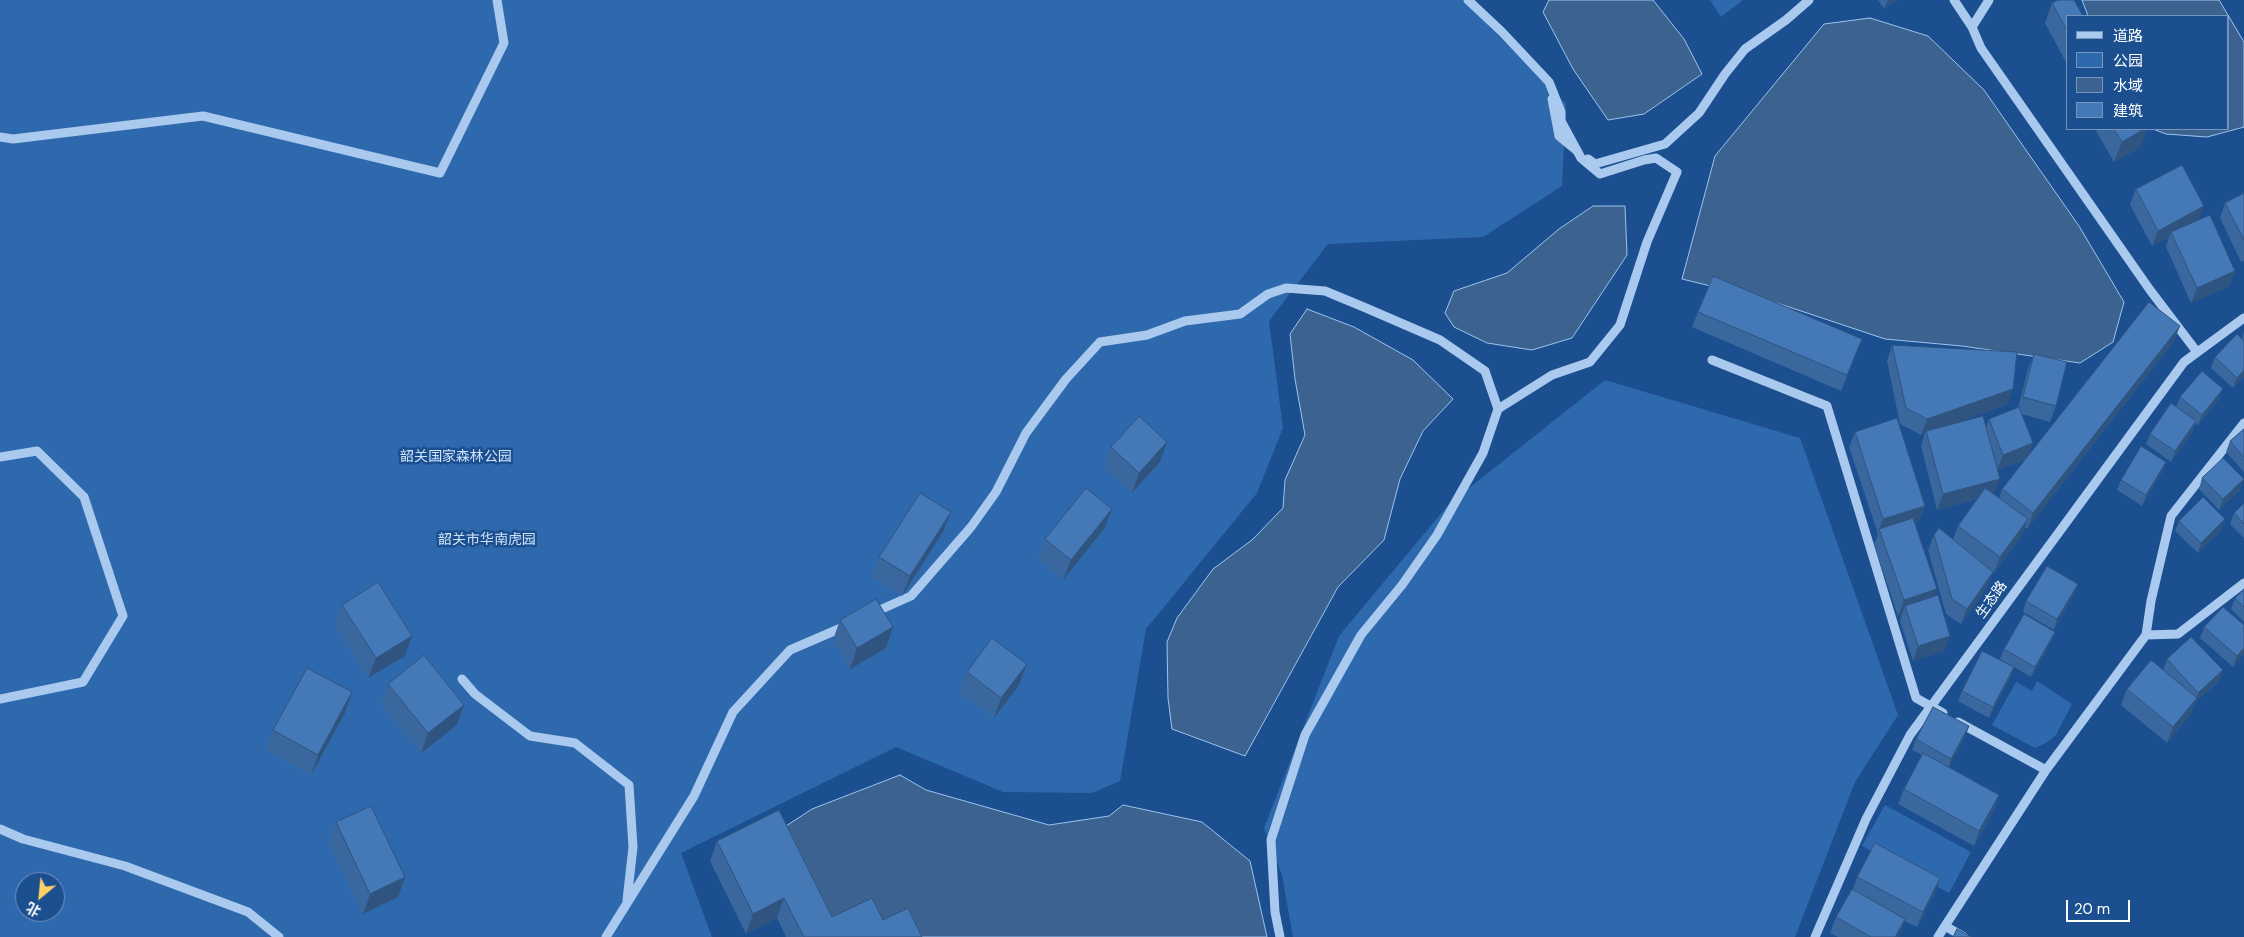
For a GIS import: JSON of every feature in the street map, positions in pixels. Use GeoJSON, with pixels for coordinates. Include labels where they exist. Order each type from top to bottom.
{"type":"FeatureCollection","features":[{"type":"Feature","properties":{"kind":"street"},"geometry":{"type":"LineString","coordinates":[[0,137],[12,139],[203,116],[440,173],[504,43],[497,0]]}},
{"type":"Feature","properties":{"kind":"street"},"geometry":{"type":"LineString","coordinates":[[1468,0],[1502,32],[1549,82],[1561,112],[1561,121],[1581,158],[1600,174],[1656,158],[1677,172],[1647,242],[1620,325],[1590,362],[1552,375],[1498,409]]}},
{"type":"Feature","properties":{"kind":"street"},"geometry":{"type":"LineString","coordinates":[[1552,98],[1559,136],[1595,164],[1665,144],[1700,113],[1744,49],[1786,20],[1809,0]]}},
{"type":"Feature","properties":{"kind":"street"},"geometry":{"type":"LineString","coordinates":[[1954,0],[1972,27],[1981,48],[2150,290],[2197,352]]}},
{"type":"Feature","properties":{"kind":"street"},"geometry":{"type":"LineString","coordinates":[[1972,27],[1989,0]]}},
{"type":"Feature","properties":{"kind":"street"},"geometry":{"type":"LineString","coordinates":[[606,937],[694,796],[733,712],[790,650],[911,596],[971,527],[996,492],[1026,434],[1066,379],[1100,342],[1147,335],[1185,321],[1240,314],[1268,294],[1286,288],[1325,291],[1440,340],[1485,372],[1498,409],[1484,453],[1438,535],[1402,585],[1361,635],[1305,735],[1270,840],[1275,912],[1280,937]]}},
{"type":"Feature","properties":{"kind":"street","name":"生态路"},"geometry":{"type":"LineString","coordinates":[[1815,937],[1866,819],[1910,735],[2184,362],[2244,318]]}},
{"type":"Feature","properties":{"kind":"street"},"geometry":{"type":"LineString","coordinates":[[1712,360],[1827,406],[1916,698],[2046,770]]}},
{"type":"Feature","properties":{"kind":"street"},"geometry":{"type":"LineString","coordinates":[[1938,937],[2046,770],[2146,635],[2151,601],[2171,516],[2244,423]]}},
{"type":"Feature","properties":{"kind":"street"},"geometry":{"type":"LineString","coordinates":[[0,457],[37,451],[84,497],[124,616],[83,682],[0,699]]}},
{"type":"Feature","properties":{"kind":"street"},"geometry":{"type":"LineString","coordinates":[[2146,635],[2178,634],[2244,583]]}},
{"type":"Feature","properties":{"kind":"street"},"geometry":{"type":"LineString","coordinates":[[462,679],[475,694],[530,736],[575,743],[628,785],[633,847],[627,903]]}},
{"type":"Feature","properties":{"kind":"street"},"geometry":{"type":"LineString","coordinates":[[0,829],[22,839],[125,866],[248,912],[279,937]]}},
{"type":"Feature","properties":{"kind":"street"},"geometry":{"type":"LineString","coordinates":[[1945,926],[1964,937]]}},
{"type":"Feature","properties":{"kind":"green space","name":"韶关国家森林公园"},"geometry":{"type":"Polygon","coordinates":[[[0,0],[1463,0],[1566,104],[1562,186],[1483,237],[1328,244],[1269,321],[1283,428],[1257,493],[1146,629],[1120,781],[1092,793],[1003,792],[896,747],[681,853],[712,937],[0,937],[0,0]]]}},
{"type":"Feature","properties":{"kind":"green space"},"geometry":{"type":"Polygon","coordinates":[[[1710,0],[1743,0],[1721,17],[1710,0]]]}},
{"type":"Feature","properties":{"kind":"green space"},"geometry":{"type":"Polygon","coordinates":[[[1605,380],[1800,438],[1898,715],[1855,782],[1795,937],[1293,937],[1282,875],[1264,828],[1339,636],[1449,504],[1605,380]]]}},
{"type":"Feature","properties":{"kind":"green space"},"geometry":{"type":"Polygon","coordinates":[[[2037,681],[2072,704],[2056,735],[2046,743],[2035,748],[1992,725],[2016,682],[2032,691],[2037,681]]]}},
{"type":"Feature","properties":{"kind":"green space"},"geometry":{"type":"Polygon","coordinates":[[[1885,805],[1971,852],[1949,893],[1862,846],[1885,805]]]}},
{"type":"Feature","properties":{"kind":"water"},"geometry":{"type":"Polygon","coordinates":[[[1549,0],[1653,0],[1684,39],[1702,74],[1644,114],[1608,120],[1573,69],[1543,12],[1549,0]]]}},
{"type":"Feature","properties":{"kind":"water"},"geometry":{"type":"Polygon","coordinates":[[[2082,0],[2219,0],[2228,15],[2088,15],[2082,0]]]}},
{"type":"Feature","properties":{"kind":"water"},"geometry":{"type":"Polygon","coordinates":[[[2229,17],[2244,42],[2244,127],[2207,137],[2166,134],[2156,130],[2229,130],[2229,17]]]}},
{"type":"Feature","properties":{"kind":"water"},"geometry":{"type":"Polygon","coordinates":[[[1870,18],[1928,36],[1984,90],[2079,226],[2124,302],[2113,342],[2080,363],[1962,346],[1885,339],[1768,300],[1682,279],[1715,156],[1824,24],[1870,18]]]}},
{"type":"Feature","properties":{"kind":"water"},"geometry":{"type":"Polygon","coordinates":[[[1593,206],[1625,206],[1627,255],[1572,338],[1532,350],[1487,343],[1454,327],[1445,313],[1454,291],[1507,273],[1559,229],[1593,206]]]}},
{"type":"Feature","properties":{"kind":"water"},"geometry":{"type":"Polygon","coordinates":[[[1307,309],[1354,327],[1413,360],[1453,399],[1423,431],[1400,479],[1384,540],[1338,587],[1245,756],[1172,729],[1168,698],[1167,642],[1177,618],[1213,569],[1252,540],[1283,508],[1285,480],[1305,435],[1295,379],[1290,334],[1307,309]]]}},
{"type":"Feature","properties":{"kind":"water"},"geometry":{"type":"Polygon","coordinates":[[[900,775],[926,790],[1049,825],[1109,816],[1123,805],[1202,822],[1250,861],[1267,937],[919,937],[832,926],[783,828],[812,809],[900,775]]]}},
{"type":"Feature","properties":{"kind":"building"},"geometry":{"type":"Polygon","coordinates":[[[2058,0],[2074,0],[2082,15],[2066,15],[2066,28],[2052,3],[2058,0]]]}},
{"type":"Feature","properties":{"kind":"building"},"geometry":{"type":"Polygon","coordinates":[[[2115,130],[2142,130],[2122,142],[2115,130]]]}},
{"type":"Feature","properties":{"kind":"building"},"geometry":{"type":"Polygon","coordinates":[[[2182,165],[2204,206],[2158,231],[2136,189],[2182,165]]]}},
{"type":"Feature","properties":{"kind":"building"},"geometry":{"type":"Polygon","coordinates":[[[2244,193],[2244,240],[2225,203],[2244,193]]]}},
{"type":"Feature","properties":{"kind":"building"},"geometry":{"type":"Polygon","coordinates":[[[2210,215],[2235,271],[2197,288],[2171,232],[2210,215]]]}},
{"type":"Feature","properties":{"kind":"building"},"geometry":{"type":"Polygon","coordinates":[[[1713,276],[1862,339],[1847,375],[1698,312],[1713,276]]]}},
{"type":"Feature","properties":{"kind":"building"},"geometry":{"type":"Polygon","coordinates":[[[2149,302],[2180,326],[2033,513],[2002,489],[2149,302]]]}},
{"type":"Feature","properties":{"kind":"building"},"geometry":{"type":"Polygon","coordinates":[[[2237,334],[2244,341],[2244,370],[2237,378],[2215,357],[2237,334]]]}},
{"type":"Feature","properties":{"kind":"building"},"geometry":{"type":"Polygon","coordinates":[[[1892,345],[2017,352],[2013,389],[1927,419],[1906,408],[1892,345]]]}},
{"type":"Feature","properties":{"kind":"building"},"geometry":{"type":"Polygon","coordinates":[[[2034,354],[2067,362],[2056,406],[2023,397],[2034,354]]]}},
{"type":"Feature","properties":{"kind":"building"},"geometry":{"type":"Polygon","coordinates":[[[2202,371],[2223,389],[2202,415],[2180,397],[2202,371]]]}},
{"type":"Feature","properties":{"kind":"building"},"geometry":{"type":"Polygon","coordinates":[[[2171,403],[2196,421],[2175,451],[2150,434],[2171,403]]]}},
{"type":"Feature","properties":{"kind":"building"},"geometry":{"type":"Polygon","coordinates":[[[2019,407],[2033,443],[2003,455],[1989,419],[2019,407]]]}},
{"type":"Feature","properties":{"kind":"building"},"geometry":{"type":"Polygon","coordinates":[[[1139,416],[1167,442],[1139,473],[1111,447],[1139,416]]]}},
{"type":"Feature","properties":{"kind":"building"},"geometry":{"type":"Polygon","coordinates":[[[1983,416],[2000,479],[1943,494],[1926,431],[1983,416]]]}},
{"type":"Feature","properties":{"kind":"building"},"geometry":{"type":"Polygon","coordinates":[[[1897,418],[1925,506],[1883,519],[1855,432],[1897,418]]]}},
{"type":"Feature","properties":{"kind":"building"},"geometry":{"type":"Polygon","coordinates":[[[2244,429],[2244,457],[2230,441],[2244,429]]]}},
{"type":"Feature","properties":{"kind":"building"},"geometry":{"type":"Polygon","coordinates":[[[2141,446],[2166,462],[2146,495],[2121,480],[2141,446]]]}},
{"type":"Feature","properties":{"kind":"building"},"geometry":{"type":"Polygon","coordinates":[[[2223,458],[2244,479],[2223,499],[2202,478],[2223,458]]]}},
{"type":"Feature","properties":{"kind":"building"},"geometry":{"type":"Polygon","coordinates":[[[1086,488],[1112,509],[1071,560],[1045,539],[1086,488]]]}},
{"type":"Feature","properties":{"kind":"building"},"geometry":{"type":"Polygon","coordinates":[[[1985,488],[2028,519],[2000,557],[1958,526],[1985,488]]]}},
{"type":"Feature","properties":{"kind":"building"},"geometry":{"type":"Polygon","coordinates":[[[920,493],[951,512],[910,576],[879,557],[920,493]]]}},
{"type":"Feature","properties":{"kind":"building"},"geometry":{"type":"Polygon","coordinates":[[[2203,497],[2225,519],[2201,543],[2179,521],[2203,497]]]}},
{"type":"Feature","properties":{"kind":"building"},"geometry":{"type":"Polygon","coordinates":[[[2244,503],[2244,524],[2234,513],[2244,503]]]}},
{"type":"Feature","properties":{"kind":"building"},"geometry":{"type":"Polygon","coordinates":[[[1913,518],[1937,589],[1904,600],[1879,529],[1913,518]]]}},
{"type":"Feature","properties":{"kind":"building"},"geometry":{"type":"Polygon","coordinates":[[[1939,528],[1993,572],[1967,609],[1952,599],[1934,535],[1939,528]]]}},
{"type":"Feature","properties":{"kind":"building"},"geometry":{"type":"Polygon","coordinates":[[[2047,566],[2078,584],[2057,619],[2026,601],[2047,566]]]}},
{"type":"Feature","properties":{"kind":"building"},"geometry":{"type":"Polygon","coordinates":[[[378,582],[412,636],[376,658],[342,605],[378,582]]]}},
{"type":"Feature","properties":{"kind":"building"},"geometry":{"type":"Polygon","coordinates":[[[2244,589],[2244,607],[2235,598],[2244,589]]]}},
{"type":"Feature","properties":{"kind":"building"},"geometry":{"type":"Polygon","coordinates":[[[1938,595],[1950,636],[1918,646],[1905,606],[1938,595]]]}},
{"type":"Feature","properties":{"kind":"building"},"geometry":{"type":"Polygon","coordinates":[[[876,599],[893,627],[857,648],[840,620],[876,599]]]}},
{"type":"Feature","properties":{"kind":"building"},"geometry":{"type":"Polygon","coordinates":[[[2223,607],[2244,625],[2244,648],[2237,656],[2204,627],[2223,607]]]}},
{"type":"Feature","properties":{"kind":"building"},"geometry":{"type":"Polygon","coordinates":[[[2024,614],[2055,632],[2035,667],[2004,649],[2024,614]]]}},
{"type":"Feature","properties":{"kind":"building"},"geometry":{"type":"Polygon","coordinates":[[[2191,637],[2223,670],[2198,693],[2167,659],[2191,637]]]}},
{"type":"Feature","properties":{"kind":"building"},"geometry":{"type":"Polygon","coordinates":[[[992,638],[1027,664],[1001,698],[967,672],[992,638]]]}},
{"type":"Feature","properties":{"kind":"building"},"geometry":{"type":"Polygon","coordinates":[[[1982,651],[2014,667],[1993,707],[1962,691],[1982,651]]]}},
{"type":"Feature","properties":{"kind":"building"},"geometry":{"type":"Polygon","coordinates":[[[424,655],[464,705],[428,733],[388,684],[424,655]]]}},
{"type":"Feature","properties":{"kind":"building"},"geometry":{"type":"Polygon","coordinates":[[[2151,660],[2197,698],[2173,727],[2127,689],[2151,660]]]}},
{"type":"Feature","properties":{"kind":"building"},"geometry":{"type":"Polygon","coordinates":[[[307,668],[352,692],[318,755],[273,730],[307,668]]]}},
{"type":"Feature","properties":{"kind":"building"},"geometry":{"type":"Polygon","coordinates":[[[1933,707],[1969,726],[1951,759],[1916,739],[1933,707]]]}},
{"type":"Feature","properties":{"kind":"building"},"geometry":{"type":"Polygon","coordinates":[[[1923,753],[1999,795],[1979,831],[1904,789],[1923,753]]]}},
{"type":"Feature","properties":{"kind":"building"},"geometry":{"type":"Polygon","coordinates":[[[371,806],[405,877],[370,894],[336,822],[371,806]]]}},
{"type":"Feature","properties":{"kind":"building"},"geometry":{"type":"Polygon","coordinates":[[[779,810],[832,917],[872,898],[883,920],[908,908],[922,937],[804,937],[784,898],[753,914],[717,841],[779,810]]]}},
{"type":"Feature","properties":{"kind":"building"},"geometry":{"type":"Polygon","coordinates":[[[1875,843],[1940,878],[1923,912],[1857,877],[1875,843]]]}},
{"type":"Feature","properties":{"kind":"building"},"geometry":{"type":"Polygon","coordinates":[[[1852,889],[1905,919],[1895,937],[1871,937],[1836,917],[1852,889]]]}},
{"type":"Feature","properties":{"kind":"building"},"geometry":{"type":"Polygon","coordinates":[[[1957,929],[1972,937],[1953,937],[1957,929]]]}},
{"type":"Feature","properties":{"kind":"park label","name":"韶关市华南虎园"},"geometry":{"type":"Point","coordinates":[487,540]}}]}
